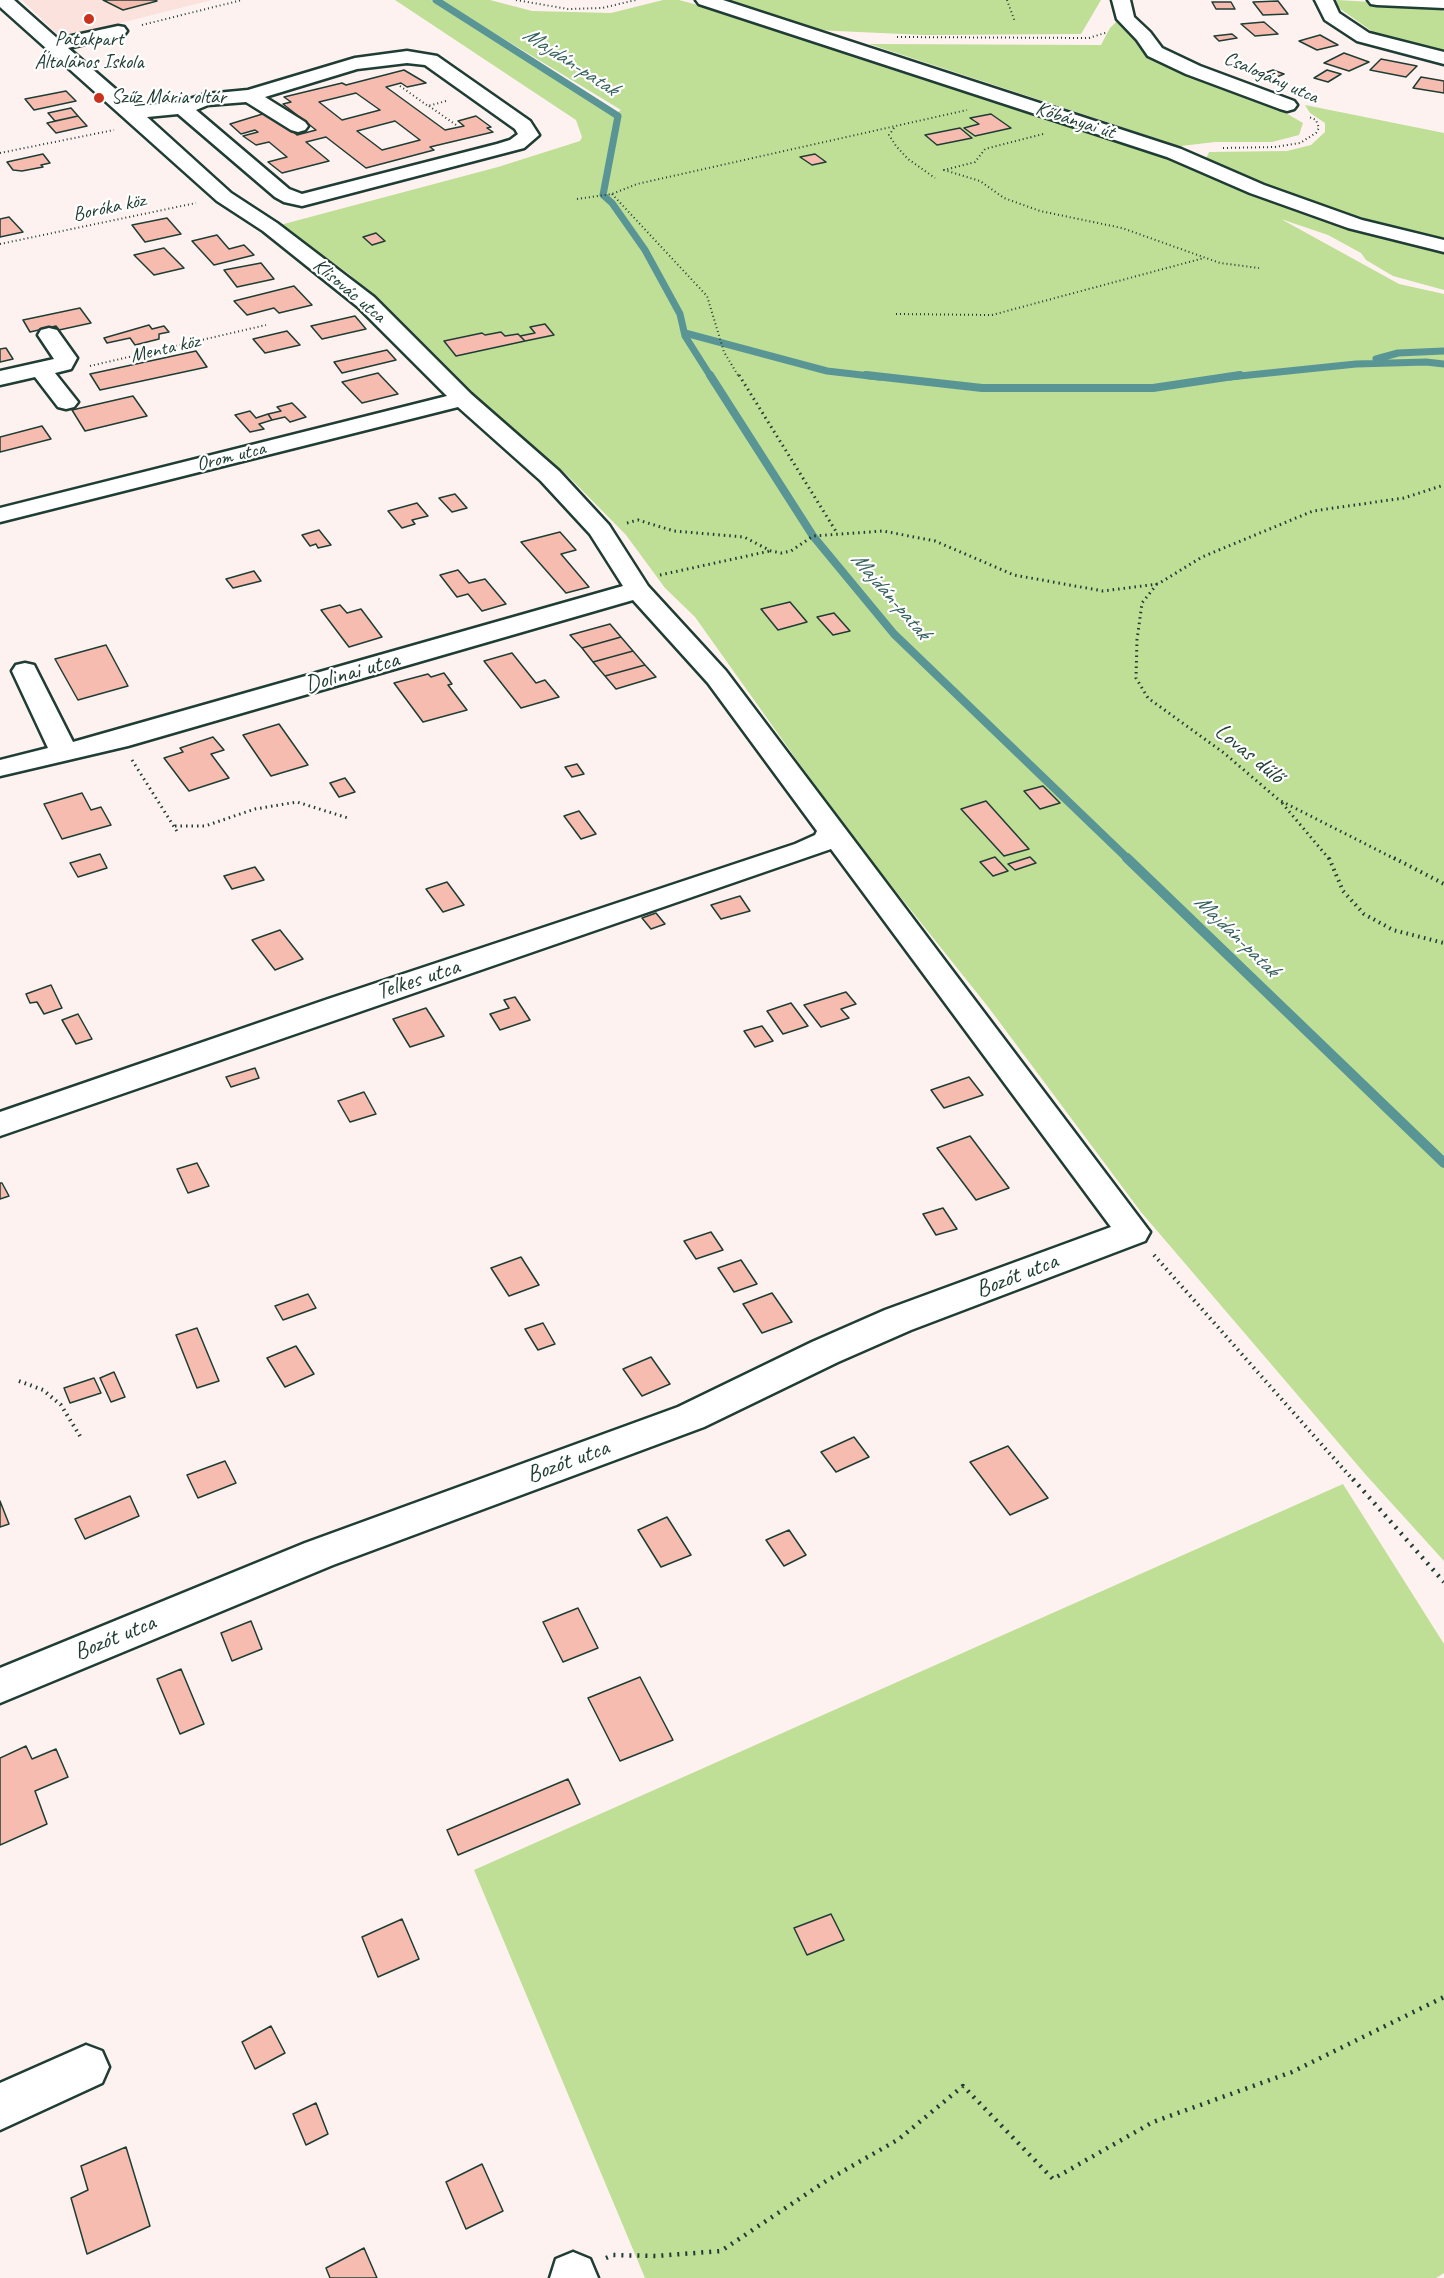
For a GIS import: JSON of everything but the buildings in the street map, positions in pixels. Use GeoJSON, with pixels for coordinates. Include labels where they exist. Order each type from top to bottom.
{"type":"FeatureCollection","features":[{"type":"Feature","properties":{"kind":"street","name":"Klisovác utca"},"geometry":{"type":"LineString","coordinates":[[3,0],[224,197],[270,227],[366,302],[463,399],[550,476],[600,530],[636,585],[717,676],[1133,1232]]}},
{"type":"Feature","properties":{"kind":"street","name":"Kőbányai út"},"geometry":{"type":"LineString","coordinates":[[705,0],[1174,153],[1257,189],[1355,224],[1444,246]]}},
{"type":"Feature","properties":{"kind":"street","name":"Csalogány utca"},"geometry":{"type":"LineString","coordinates":[[1121,0],[1126,19],[1144,36],[1155,52],[1194,70],[1287,105]]}},
{"type":"Feature","properties":{"kind":"street"},"geometry":{"type":"LineString","coordinates":[[1324,0],[1331,16],[1363,37],[1444,58]]}},
{"type":"Feature","properties":{"kind":"street"},"geometry":{"type":"LineString","coordinates":[[1377,0],[1444,3]]}},
{"type":"Feature","properties":{"kind":"street"},"geometry":{"type":"LineString","coordinates":[[82,24],[100,17]]}},
{"type":"Feature","properties":{"kind":"street"},"geometry":{"type":"LineString","coordinates":[[55,45],[118,31]]}},
{"type":"Feature","properties":{"kind":"street"},"geometry":{"type":"LineString","coordinates":[[138,118],[206,100],[250,96],[346,66],[407,57],[430,60],[528,130],[529,135],[525,140],[504,148],[302,200],[282,193],[182,108]]}},
{"type":"Feature","properties":{"kind":"street"},"geometry":{"type":"LineString","coordinates":[[250,96],[298,126]]}},
{"type":"Feature","properties":{"kind":"street"},"geometry":{"type":"LineString","coordinates":[[0,378],[63,364],[66,358],[49,334]]}},
{"type":"Feature","properties":{"kind":"street"},"geometry":{"type":"LineString","coordinates":[[40,368],[66,402]]}},
{"type":"Feature","properties":{"kind":"street","name":"Orom utca"},"geometry":{"type":"LineString","coordinates":[[0,515],[463,399]]}},
{"type":"Feature","properties":{"kind":"street","name":"Dolinai utca"},"geometry":{"type":"LineString","coordinates":[[0,768],[118,740],[636,585]]}},
{"type":"Feature","properties":{"kind":"street"},"geometry":{"type":"LineString","coordinates":[[25,671],[64,753]]}},
{"type":"Feature","properties":{"kind":"street","name":"Telkes utca"},"geometry":{"type":"LineString","coordinates":[[0,1124],[339,1006],[805,850],[825,841],[832,831]]}},
{"type":"Feature","properties":{"kind":"street","name":"Bozót utca"},"geometry":{"type":"LineString","coordinates":[[0,1686],[319,1554],[691,1417],[825,1352],[888,1325],[1133,1232]]}},
{"type":"Feature","properties":{"kind":"street"},"geometry":{"type":"LineString","coordinates":[[0,2107],[86,2067]]}},
{"type":"Feature","properties":{"kind":"path"},"geometry":{"type":"LineString","coordinates":[[118,31],[242,0]]}},
{"type":"Feature","properties":{"kind":"path"},"geometry":{"type":"LineString","coordinates":[[516,0],[567,9],[602,8],[636,0]]}},
{"type":"Feature","properties":{"kind":"path"},"geometry":{"type":"LineString","coordinates":[[1007,0],[1015,22]]}},
{"type":"Feature","properties":{"kind":"path"},"geometry":{"type":"LineString","coordinates":[[891,37],[1089,38],[1131,24]]}},
{"type":"Feature","properties":{"kind":"path"},"geometry":{"type":"LineString","coordinates":[[400,86],[456,125]]}},
{"type":"Feature","properties":{"kind":"path"},"geometry":{"type":"LineString","coordinates":[[428,106],[476,93]]}},
{"type":"Feature","properties":{"kind":"path"},"geometry":{"type":"LineString","coordinates":[[577,199],[612,194],[637,184],[1012,100]]}},
{"type":"Feature","properties":{"kind":"path","name":"Csalogány utca"},"geometry":{"type":"LineString","coordinates":[[1174,153],[1198,148],[1275,147],[1300,142],[1316,133],[1318,128],[1316,120],[1287,105]]}},
{"type":"Feature","properties":{"kind":"path"},"geometry":{"type":"LineString","coordinates":[[0,153],[138,118]]}},
{"type":"Feature","properties":{"kind":"path"},"geometry":{"type":"LineString","coordinates":[[1085,124],[985,149],[975,162],[944,170],[980,182],[1004,198],[1040,211],[1122,228],[1220,263],[1259,268]]}},
{"type":"Feature","properties":{"kind":"path"},"geometry":{"type":"LineString","coordinates":[[894,128],[889,135],[896,146],[908,159],[934,178]]}},
{"type":"Feature","properties":{"kind":"path"},"geometry":{"type":"LineString","coordinates":[[612,194],[707,296],[724,352],[837,533]]}},
{"type":"Feature","properties":{"kind":"path","name":"Boróka köz"},"geometry":{"type":"LineString","coordinates":[[0,244],[224,197]]}},
{"type":"Feature","properties":{"kind":"path"},"geometry":{"type":"LineString","coordinates":[[896,314],[992,315],[1205,258]]}},
{"type":"Feature","properties":{"kind":"path","name":"Menta köz"},"geometry":{"type":"LineString","coordinates":[[63,364],[85,368],[266,325]]}},
{"type":"Feature","properties":{"kind":"path"},"geometry":{"type":"LineString","coordinates":[[600,530],[638,520],[674,531],[744,537],[781,553],[791,551],[813,536],[883,531],[934,542],[1014,575],[1103,591],[1158,584],[1202,557],[1313,511],[1404,498],[1444,485]]}},
{"type":"Feature","properties":{"kind":"path"},"geometry":{"type":"LineString","coordinates":[[636,585],[771,550]]}},
{"type":"Feature","properties":{"kind":"path","name":"Lovas dűlő"},"geometry":{"type":"LineString","coordinates":[[1158,584],[1142,603],[1136,678],[1148,698],[1224,753],[1279,800],[1444,884]]}},
{"type":"Feature","properties":{"kind":"path"},"geometry":{"type":"LineString","coordinates":[[118,740],[178,833]]}},
{"type":"Feature","properties":{"kind":"path"},"geometry":{"type":"LineString","coordinates":[[1279,800],[1332,862],[1342,891],[1364,914],[1393,930],[1444,943]]}},
{"type":"Feature","properties":{"kind":"path"},"geometry":{"type":"LineString","coordinates":[[175,826],[205,826],[255,809],[297,802],[348,818]]}},
{"type":"Feature","properties":{"kind":"path"},"geometry":{"type":"LineString","coordinates":[[1133,1232],[1444,1582]]}},
{"type":"Feature","properties":{"kind":"path"},"geometry":{"type":"LineString","coordinates":[[19,1381],[44,1390],[61,1405],[80,1436]]}},
{"type":"Feature","properties":{"kind":"path"},"geometry":{"type":"LineString","coordinates":[[573,2277],[613,2255],[656,2256],[721,2252],[826,2181],[899,2139],[963,2086],[1053,2179],[1153,2122],[1292,2072],[1444,1997]]}},
{"type":"Feature","properties":{"kind":"shaded area","name":"Patakpart Általános Iskola"},"geometry":{"type":"Polygon","coordinates":[[[22,0],[212,0],[61,38],[22,0]]]}},
{"type":"Feature","properties":{"kind":"green space"},"geometry":{"type":"Polygon","coordinates":[[[395,0],[431,0],[615,114],[621,110],[440,0],[490,0],[532,11],[611,13],[663,0],[679,0],[768,24],[1012,100],[1444,250],[1444,290],[1393,276],[1366,260],[1361,253],[1328,235],[1281,219],[1399,284],[1444,294],[1444,1561],[1366,1475],[1141,1212],[989,1008],[843,825],[695,617],[665,588],[626,535],[568,476],[479,399],[349,274],[280,225],[498,167],[580,141],[582,137],[576,120],[395,0]]]}},
{"type":"Feature","properties":{"kind":"green space"},"geometry":{"type":"Polygon","coordinates":[[[721,0],[1101,0],[1081,34],[924,35],[815,30],[721,0]]]}},
{"type":"Feature","properties":{"kind":"green space"},"geometry":{"type":"Polygon","coordinates":[[[1334,1],[1440,6],[1444,12],[1444,53],[1380,37],[1339,8],[1334,1]]]}},
{"type":"Feature","properties":{"kind":"green space"},"geometry":{"type":"Polygon","coordinates":[[[1118,20],[1149,57],[1279,109],[1303,123],[1299,135],[1272,142],[1215,142],[1181,146],[1154,141],[1115,129],[1119,126],[869,44],[1101,45],[1110,28],[1118,20]]]}},
{"type":"Feature","properties":{"kind":"green space"},"geometry":{"type":"Polygon","coordinates":[[[1305,105],[1444,133],[1444,241],[1347,214],[1205,161],[1209,152],[1287,151],[1311,145],[1325,132],[1325,123],[1310,113],[1305,105]]]}},
{"type":"Feature","properties":{"kind":"green space"},"geometry":{"type":"Polygon","coordinates":[[[1343,1484],[1444,1644],[1444,2273],[1436,2278],[645,2278],[474,1870],[1343,1484]]]}},
{"type":"Feature","properties":{"kind":"waterway","name":"Majdán-patak"},"geometry":{"type":"LineString","coordinates":[[436,0],[618,116],[603,195],[612,203],[645,250],[680,314],[685,336],[711,377]]}},
{"type":"Feature","properties":{"kind":"waterway"},"geometry":{"type":"LineString","coordinates":[[685,333],[827,371],[879,377]]}},
{"type":"Feature","properties":{"kind":"waterway"},"geometry":{"type":"LineString","coordinates":[[1376,359],[1398,353],[1444,351]]}},
{"type":"Feature","properties":{"kind":"waterway"},"geometry":{"type":"LineString","coordinates":[[1230,377],[1356,364],[1426,362],[1444,364]]}},
{"type":"Feature","properties":{"kind":"waterway","name":"Majdán-patak"},"geometry":{"type":"LineString","coordinates":[[710,375],[813,536],[894,634],[1129,860]]}},
{"type":"Feature","properties":{"kind":"waterway"},"geometry":{"type":"LineString","coordinates":[[866,375],[982,388],[1153,388],[1240,375]]}},
{"type":"Feature","properties":{"kind":"waterway","name":"Majdán-patak"},"geometry":{"type":"LineString","coordinates":[[1127,858],[1444,1163]]}},
{"type":"Feature","properties":{"kind":"place","name":"Patakpart Általános Iskola"},"geometry":{"type":"Point","coordinates":[89,19]}},
{"type":"Feature","properties":{"kind":"place","name":"Szűz Mária oltár"},"geometry":{"type":"Point","coordinates":[99,98]}}]}
